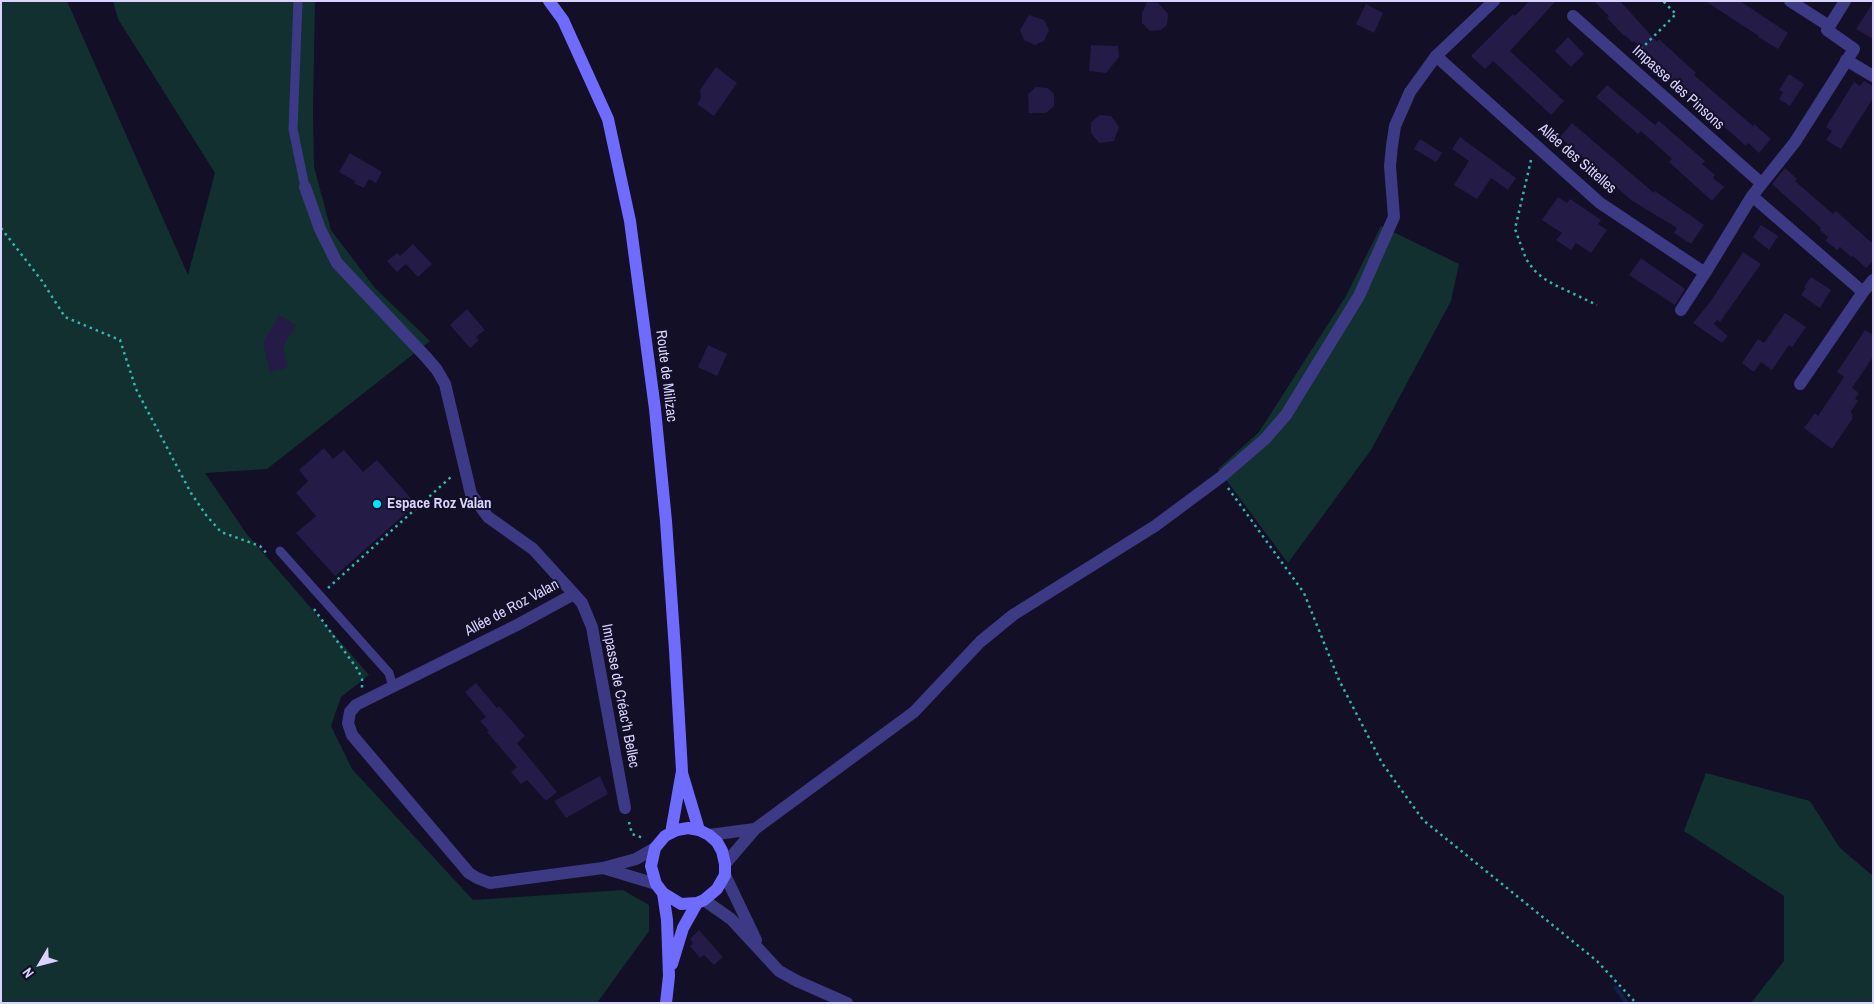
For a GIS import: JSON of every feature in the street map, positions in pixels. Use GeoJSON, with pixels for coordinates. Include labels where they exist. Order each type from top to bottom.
{"type":"FeatureCollection","features":[{"type":"Feature","properties":{"kind":"main road","name":"Route de Milizac"},"geometry":{"type":"LineString","coordinates":[[549,1],[563,20],[608,119],[630,220],[655,409],[675,650],[682,771],[671,833]]}},
{"type":"Feature","properties":{"kind":"main road","name":"Route de Milizac"},"geometry":{"type":"LineString","coordinates":[[682,771],[704,832]]}},
{"type":"Feature","properties":{"kind":"main road"},"geometry":{"type":"LineString","coordinates":[[666,1003],[668,976],[667,920],[651,866],[657,845],[664,836],[677,830],[688,828],[704,832],[717,842],[722,851],[725,870],[717,889],[700,901],[683,928],[668,976]]}},
{"type":"Feature","properties":{"kind":"main road"},"geometry":{"type":"LineString","coordinates":[[659,888],[681,904],[700,901]]}},
{"type":"Feature","properties":{"kind":"street"},"geometry":{"type":"LineString","coordinates":[[762,953],[725,870],[755,828],[914,712],[980,642],[1013,615],[1155,526],[1221,477],[1265,439],[1286,415],[1359,296],[1394,218],[1390,166],[1395,126],[1410,92],[1436,56],[1494,1]]}},
{"type":"Feature","properties":{"kind":"street"},"geometry":{"type":"LineString","coordinates":[[1790,1],[1829,26]]}},
{"type":"Feature","properties":{"kind":"street"},"geometry":{"type":"LineString","coordinates":[[1681,310],[1752,196],[1795,142],[1854,49],[1827,30],[1845,1]]}},
{"type":"Feature","properties":{"kind":"street","name":"Impasse des Pinsons"},"geometry":{"type":"LineString","coordinates":[[1573,16],[1761,183]]}},
{"type":"Feature","properties":{"kind":"street","name":"Allée des Sittelles"},"geometry":{"type":"LineString","coordinates":[[1436,56],[1600,203],[1705,273]]}},
{"type":"Feature","properties":{"kind":"street"},"geometry":{"type":"LineString","coordinates":[[1846,60],[1873,76]]}},
{"type":"Feature","properties":{"kind":"street","name":"Allée de Roz Valan"},"geometry":{"type":"LineString","coordinates":[[305,187],[320,229],[338,263],[426,357],[445,384],[471,494],[488,517],[533,549],[574,594],[517,625],[356,705],[350,712],[348,723],[352,735],[469,873],[490,883],[603,868],[636,859],[657,845]]}},
{"type":"Feature","properties":{"kind":"street"},"geometry":{"type":"LineString","coordinates":[[1752,196],[1863,292]]}},
{"type":"Feature","properties":{"kind":"street"},"geometry":{"type":"LineString","coordinates":[[1800,384],[1873,280]]}},
{"type":"Feature","properties":{"kind":"street","name":"Impasse de Créac’h Bellec"},"geometry":{"type":"LineString","coordinates":[[574,594],[582,603],[592,627],[625,808]]}},
{"type":"Feature","properties":{"kind":"street"},"geometry":{"type":"LineString","coordinates":[[704,832],[755,828]]}},
{"type":"Feature","properties":{"kind":"street","name":"Allée de Roz Valan"},"geometry":{"type":"LineString","coordinates":[[603,868],[659,888]]}},
{"type":"Feature","properties":{"kind":"street"},"geometry":{"type":"LineString","coordinates":[[700,901],[730,919],[780,971],[797,981],[847,1003]]}},
{"type":"Feature","properties":{"kind":"lane"},"geometry":{"type":"LineString","coordinates":[[298,1],[292,129],[305,187]]}},
{"type":"Feature","properties":{"kind":"lane"},"geometry":{"type":"LineString","coordinates":[[280,551],[389,673],[393,686]]}},
{"type":"Feature","properties":{"kind":"path"},"geometry":{"type":"LineString","coordinates":[[1626,63],[1676,14],[1663,1]]}},
{"type":"Feature","properties":{"kind":"path"},"geometry":{"type":"LineString","coordinates":[[1535,144],[1515,229],[1526,259],[1543,278],[1597,305]]}},
{"type":"Feature","properties":{"kind":"path"},"geometry":{"type":"LineString","coordinates":[[1,228],[42,281],[65,317],[120,340],[136,389],[191,493],[206,515],[221,532],[260,546],[273,561]]}},
{"type":"Feature","properties":{"kind":"path"},"geometry":{"type":"LineString","coordinates":[[336,580],[456,474]]}},
{"type":"Feature","properties":{"kind":"path"},"geometry":{"type":"LineString","coordinates":[[1221,477],[1304,593],[1339,680],[1382,764],[1423,820],[1597,962],[1636,1003]]}},
{"type":"Feature","properties":{"kind":"path"},"geometry":{"type":"LineString","coordinates":[[311,606],[358,670],[362,679],[364,701]]}},
{"type":"Feature","properties":{"kind":"path"},"geometry":{"type":"LineString","coordinates":[[625,808],[632,834],[657,845]]}},
{"type":"Feature","properties":{"kind":"green space"},"geometry":{"type":"Polygon","coordinates":[[[1,1],[67,1],[188,275],[215,173],[118,19],[113,1],[315,1],[314,167],[331,230],[375,288],[430,341],[267,469],[205,473],[246,533],[369,675],[341,697],[331,726],[352,769],[473,900],[623,890],[649,905],[649,931],[597,1003],[1,1003],[1,1]]]}},
{"type":"Feature","properties":{"kind":"green space"},"geometry":{"type":"Polygon","coordinates":[[[1381,226],[1459,264],[1451,301],[1371,450],[1288,563],[1218,469],[1259,432],[1346,296],[1381,226]]]}},
{"type":"Feature","properties":{"kind":"green space"},"geometry":{"type":"Polygon","coordinates":[[[1706,773],[1810,801],[1840,848],[1873,876],[1873,1003],[1751,1003],[1784,961],[1784,896],[1684,831],[1706,773]]]}},
{"type":"Feature","properties":{"kind":"building"},"geometry":{"type":"Polygon","coordinates":[[[1529,1],[1556,1],[1510,51],[1564,101],[1551,115],[1493,61],[1485,69],[1471,56],[1513,14],[1515,16],[1529,1]]]}},
{"type":"Feature","properties":{"kind":"building"},"geometry":{"type":"Polygon","coordinates":[[[1594,1],[1620,1],[1657,42],[1659,39],[1696,73],[1694,75],[1753,126],[1754,124],[1771,139],[1759,153],[1748,143],[1746,146],[1664,74],[1652,62],[1655,59],[1634,41],[1633,43],[1624,36],[1607,18],[1609,16],[1594,1]]]}},
{"type":"Feature","properties":{"kind":"building"},"geometry":{"type":"Polygon","coordinates":[[[1705,1],[1740,1],[1788,33],[1778,49],[1705,1]]]}},
{"type":"Feature","properties":{"kind":"building"},"geometry":{"type":"Polygon","coordinates":[[[1147,2],[1158,3],[1168,14],[1167,25],[1161,30],[1150,31],[1142,23],[1142,13],[1147,2]]]}},
{"type":"Feature","properties":{"kind":"building"},"geometry":{"type":"Polygon","coordinates":[[[1873,3],[1873,39],[1856,29],[1873,3]]]}},
{"type":"Feature","properties":{"kind":"building"},"geometry":{"type":"Polygon","coordinates":[[[1366,4],[1383,13],[1374,33],[1356,24],[1366,4]]]}},
{"type":"Feature","properties":{"kind":"building"},"geometry":{"type":"Polygon","coordinates":[[[1029,15],[1044,20],[1049,30],[1044,41],[1035,45],[1024,40],[1020,30],[1029,15]]]}},
{"type":"Feature","properties":{"kind":"building"},"geometry":{"type":"Polygon","coordinates":[[[1568,37],[1584,54],[1571,67],[1555,51],[1568,37]]]}},
{"type":"Feature","properties":{"kind":"building"},"geometry":{"type":"Polygon","coordinates":[[[1091,45],[1118,46],[1119,57],[1106,73],[1089,71],[1091,45]]]}},
{"type":"Feature","properties":{"kind":"building"},"geometry":{"type":"Polygon","coordinates":[[[716,67],[737,83],[714,116],[697,104],[701,98],[700,90],[716,67]]]}},
{"type":"Feature","properties":{"kind":"building"},"geometry":{"type":"Polygon","coordinates":[[[1789,74],[1804,84],[1790,106],[1779,99],[1783,92],[1779,90],[1789,74]]]}},
{"type":"Feature","properties":{"kind":"building"},"geometry":{"type":"Polygon","coordinates":[[[1864,81],[1873,86],[1873,98],[1841,149],[1826,140],[1832,131],[1826,127],[1854,82],[1860,86],[1864,81]]]}},
{"type":"Feature","properties":{"kind":"building"},"geometry":{"type":"Polygon","coordinates":[[[1607,85],[1655,125],[1659,121],[1705,161],[1702,164],[1715,175],[1713,178],[1724,187],[1712,201],[1669,162],[1672,159],[1641,131],[1638,134],[1596,97],[1607,85]]]}},
{"type":"Feature","properties":{"kind":"building"},"geometry":{"type":"Polygon","coordinates":[[[1036,87],[1048,88],[1054,94],[1054,106],[1046,113],[1029,113],[1028,94],[1036,87]]]}},
{"type":"Feature","properties":{"kind":"building"},"geometry":{"type":"Polygon","coordinates":[[[1100,115],[1111,116],[1119,127],[1114,141],[1099,143],[1091,133],[1091,122],[1100,115]]]}},
{"type":"Feature","properties":{"kind":"building"},"geometry":{"type":"Polygon","coordinates":[[[1572,123],[1654,193],[1655,191],[1704,225],[1691,244],[1674,233],[1677,228],[1631,200],[1560,137],[1572,123]]]}},
{"type":"Feature","properties":{"kind":"building"},"geometry":{"type":"Polygon","coordinates":[[[1460,137],[1516,178],[1508,190],[1491,178],[1477,199],[1454,185],[1469,161],[1452,149],[1460,137]]]}},
{"type":"Feature","properties":{"kind":"building"},"geometry":{"type":"Polygon","coordinates":[[[1420,139],[1442,153],[1436,162],[1414,149],[1420,139]]]}},
{"type":"Feature","properties":{"kind":"building"},"geometry":{"type":"Polygon","coordinates":[[[350,153],[382,172],[376,183],[369,179],[364,188],[339,172],[350,153]]]}},
{"type":"Feature","properties":{"kind":"building"},"geometry":{"type":"Polygon","coordinates":[[[1785,168],[1797,179],[1795,181],[1833,214],[1836,211],[1873,244],[1873,261],[1866,268],[1840,247],[1837,250],[1826,241],[1828,237],[1820,230],[1821,228],[1772,184],[1785,168]]]}},
{"type":"Feature","properties":{"kind":"building"},"geometry":{"type":"Polygon","coordinates":[[[1558,197],[1567,203],[1570,199],[1601,220],[1598,224],[1607,230],[1591,253],[1576,243],[1571,250],[1556,240],[1562,233],[1542,220],[1558,197]]]}},
{"type":"Feature","properties":{"kind":"building"},"geometry":{"type":"Polygon","coordinates":[[[1761,225],[1778,236],[1769,250],[1753,237],[1761,225]]]}},
{"type":"Feature","properties":{"kind":"building"},"geometry":{"type":"Polygon","coordinates":[[[413,244],[432,264],[418,277],[406,264],[397,272],[387,261],[397,253],[400,256],[413,244]]]}},
{"type":"Feature","properties":{"kind":"building"},"geometry":{"type":"Polygon","coordinates":[[[1743,252],[1761,264],[1720,322],[1717,320],[1714,324],[1728,336],[1722,343],[1693,323],[1710,302],[1743,252]]]}},
{"type":"Feature","properties":{"kind":"building"},"geometry":{"type":"Polygon","coordinates":[[[1641,258],[1685,289],[1675,305],[1629,275],[1641,258]]]}},
{"type":"Feature","properties":{"kind":"building"},"geometry":{"type":"Polygon","coordinates":[[[1811,277],[1831,290],[1820,308],[1801,295],[1811,277]]]}},
{"type":"Feature","properties":{"kind":"building"},"geometry":{"type":"Polygon","coordinates":[[[467,309],[485,330],[476,337],[479,340],[470,348],[450,325],[467,309]]]}},
{"type":"Feature","properties":{"kind":"building"},"geometry":{"type":"Polygon","coordinates":[[[1785,313],[1806,327],[1792,347],[1789,345],[1772,370],[1761,362],[1754,372],[1742,363],[1758,339],[1764,343],[1785,313]]]}},
{"type":"Feature","properties":{"kind":"building"},"geometry":{"type":"Polygon","coordinates":[[[279,315],[296,325],[283,347],[288,367],[270,372],[263,343],[279,315]]]}},
{"type":"Feature","properties":{"kind":"building"},"geometry":{"type":"Polygon","coordinates":[[[1865,330],[1873,335],[1873,357],[1852,388],[1859,393],[1855,399],[1858,401],[1851,411],[1853,418],[1832,449],[1804,428],[1815,413],[1818,416],[1844,377],[1837,372],[1865,330]]]}},
{"type":"Feature","properties":{"kind":"building"},"geometry":{"type":"Polygon","coordinates":[[[708,345],[727,354],[717,376],[698,367],[708,345]]]}},
{"type":"Feature","properties":{"kind":"building","name":"Espace Roz Valan"},"geometry":{"type":"Polygon","coordinates":[[[324,448],[333,459],[344,450],[363,472],[377,460],[416,504],[335,576],[296,533],[316,516],[296,493],[308,481],[299,470],[324,448]]]}},
{"type":"Feature","properties":{"kind":"building"},"geometry":{"type":"Polygon","coordinates":[[[476,683],[497,708],[499,706],[525,736],[517,743],[557,792],[546,801],[527,780],[521,784],[511,772],[517,767],[480,721],[486,717],[465,692],[476,683]]]}},
{"type":"Feature","properties":{"kind":"building"},"geometry":{"type":"Polygon","coordinates":[[[600,776],[608,794],[566,818],[554,801],[600,776]]]}},
{"type":"Feature","properties":{"kind":"building"},"geometry":{"type":"Polygon","coordinates":[[[699,930],[723,957],[714,965],[704,955],[700,958],[690,946],[693,943],[690,939],[699,930]]]}},
{"type":"Feature","properties":{"kind":"waterway"},"geometry":{"type":"LineString","coordinates":[[1616,988],[1627,1003]]}},
{"type":"Feature","properties":{"kind":"place","name":"Espace Roz Valan"},"geometry":{"type":"Point","coordinates":[377,504]}}]}
